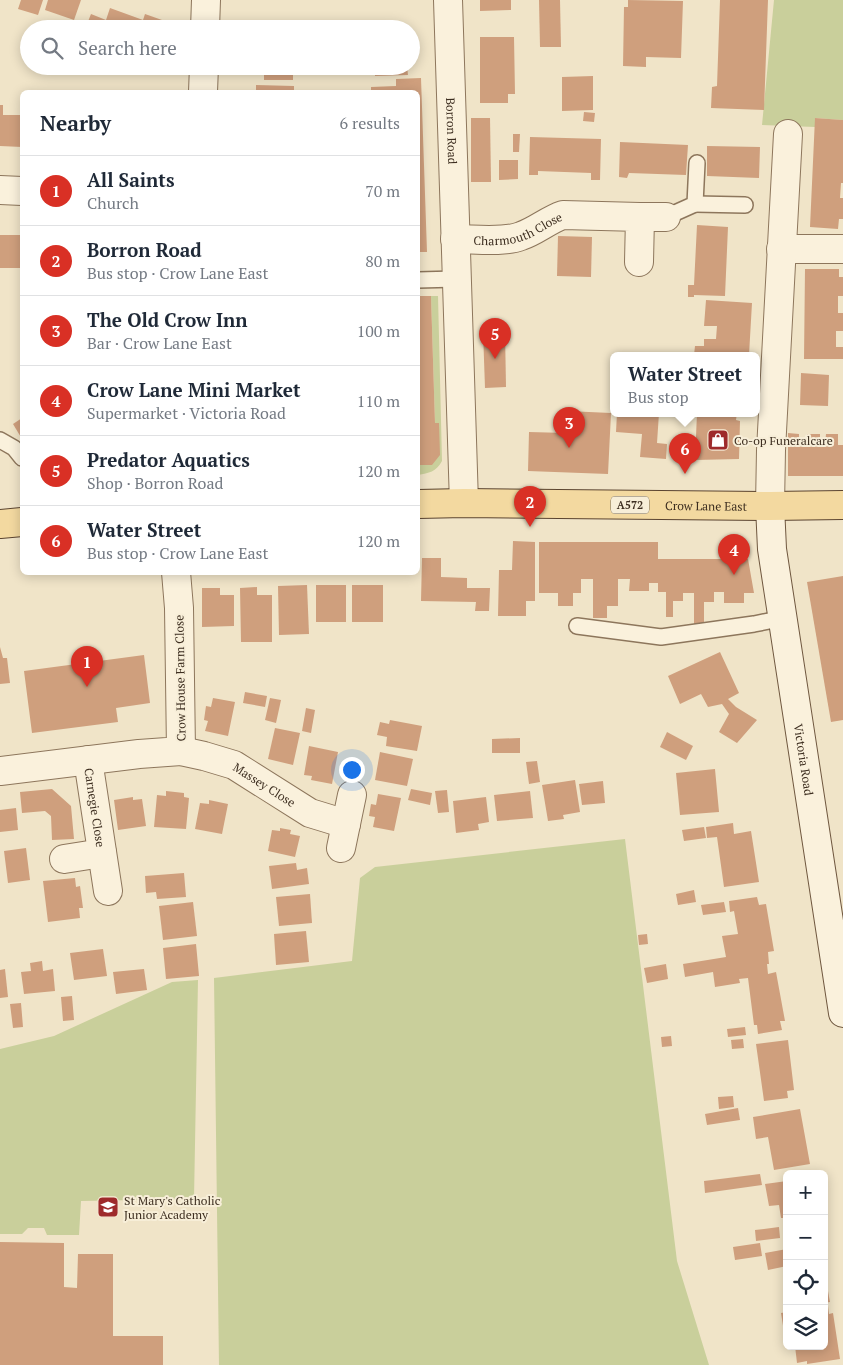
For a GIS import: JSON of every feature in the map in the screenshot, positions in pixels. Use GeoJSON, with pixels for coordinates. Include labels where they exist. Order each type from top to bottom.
{"type":"FeatureCollection","features":[{"type":"Feature","properties":{"kind":"main road","name":"Crow Lane East"},"geometry":{"type":"LineString","coordinates":[[420,504],[843,505]]}},
{"type":"Feature","properties":{"kind":"main road"},"geometry":{"type":"LineString","coordinates":[[0,524],[20,522]]}},
{"type":"Feature","properties":{"kind":"street"},"geometry":{"type":"LineString","coordinates":[[205,20],[206,0]]}},
{"type":"Feature","properties":{"kind":"street","name":"Borron Road"},"geometry":{"type":"LineString","coordinates":[[448,0],[464,503]]}},
{"type":"Feature","properties":{"kind":"street"},"geometry":{"type":"LineString","coordinates":[[203,90],[204,75]]}},
{"type":"Feature","properties":{"kind":"street","name":"Victoria Road"},"geometry":{"type":"LineString","coordinates":[[788,134],[770,506],[772,549],[843,1013]]}},
{"type":"Feature","properties":{"kind":"street"},"geometry":{"type":"LineString","coordinates":[[0,190],[20,191]]}},
{"type":"Feature","properties":{"kind":"street","name":"Charmouth Close"},"geometry":{"type":"LineString","coordinates":[[455,239],[509,239],[521,236],[563,215],[653,217]]}},
{"type":"Feature","properties":{"kind":"street"},"geometry":{"type":"LineString","coordinates":[[639,262],[653,217]]}},
{"type":"Feature","properties":{"kind":"street"},"geometry":{"type":"LineString","coordinates":[[781,249],[843,249]]}},
{"type":"Feature","properties":{"kind":"street","name":"Crow House Farm Close"},"geometry":{"type":"LineString","coordinates":[[0,771],[181,751],[179,608],[176,575]]}},
{"type":"Feature","properties":{"kind":"street","name":"Massey Close"},"geometry":{"type":"LineString","coordinates":[[181,751],[234,765],[344,836],[352,795]]}},
{"type":"Feature","properties":{"kind":"street","name":"Carnegie Close"},"geometry":{"type":"LineString","coordinates":[[88,760],[108,891]]}},
{"type":"Feature","properties":{"kind":"street","name":"Carnegie Close"},"geometry":{"type":"LineString","coordinates":[[64,859],[102,853]]}},
{"type":"Feature","properties":{"kind":"lane"},"geometry":{"type":"LineString","coordinates":[[695,204],[697,163]]}},
{"type":"Feature","properties":{"kind":"lane"},"geometry":{"type":"LineString","coordinates":[[653,217],[695,204],[745,205]]}},
{"type":"Feature","properties":{"kind":"lane"},"geometry":{"type":"LineString","coordinates":[[420,280],[456,280]]}},
{"type":"Feature","properties":{"kind":"lane"},"geometry":{"type":"LineString","coordinates":[[0,440],[14,448],[20,456]]}},
{"type":"Feature","properties":{"kind":"lane"},"geometry":{"type":"LineString","coordinates":[[577,626],[661,637],[784,618]]}},
{"type":"Feature","properties":{"kind":"green space"},"geometry":{"type":"Polygon","coordinates":[[[774,0],[843,0],[843,120],[815,118],[815,127],[762,125],[774,0]]]}},
{"type":"Feature","properties":{"kind":"green space"},"geometry":{"type":"Polygon","coordinates":[[[431,296],[438,296],[442,461],[437,468],[426,474],[420,475],[420,465],[432,465],[435,423],[431,296]]]}},
{"type":"Feature","properties":{"kind":"green space"},"geometry":{"type":"Polygon","coordinates":[[[625,839],[677,1261],[709,1365],[219,1365],[214,978],[352,961],[360,878],[375,867],[625,839]]]}},
{"type":"Feature","properties":{"kind":"green space"},"geometry":{"type":"Polygon","coordinates":[[[198,980],[194,1199],[81,1201],[79,1235],[47,1235],[44,1228],[28,1228],[22,1234],[0,1234],[0,1049],[54,1036],[172,982],[198,980]]]}},
{"type":"Feature","properties":{"kind":"building"},"geometry":{"type":"Polygon","coordinates":[[[21,0],[43,0],[38,15],[18,9],[21,0]]]}},
{"type":"Feature","properties":{"kind":"building"},"geometry":{"type":"Polygon","coordinates":[[[48,0],[81,0],[74,20],[45,10],[48,0]]]}},
{"type":"Feature","properties":{"kind":"building"},"geometry":{"type":"Polygon","coordinates":[[[480,0],[511,0],[511,10],[480,11],[480,0]]]}},
{"type":"Feature","properties":{"kind":"building"},"geometry":{"type":"Polygon","coordinates":[[[539,0],[560,0],[561,47],[540,47],[539,0]]]}},
{"type":"Feature","properties":{"kind":"building"},"geometry":{"type":"Polygon","coordinates":[[[628,0],[683,1],[681,58],[646,57],[646,67],[623,66],[624,7],[628,7],[628,0]]]}},
{"type":"Feature","properties":{"kind":"building"},"geometry":{"type":"Polygon","coordinates":[[[720,0],[768,0],[764,110],[711,108],[712,87],[717,86],[720,0]]]}},
{"type":"Feature","properties":{"kind":"building"},"geometry":{"type":"Polygon","coordinates":[[[110,8],[143,20],[106,20],[110,8]]]}},
{"type":"Feature","properties":{"kind":"building"},"geometry":{"type":"Polygon","coordinates":[[[91,14],[106,20],[89,20],[91,14]]]}},
{"type":"Feature","properties":{"kind":"building"},"geometry":{"type":"Polygon","coordinates":[[[145,14],[162,20],[143,20],[145,14]]]}},
{"type":"Feature","properties":{"kind":"building"},"geometry":{"type":"Polygon","coordinates":[[[480,37],[514,37],[515,94],[508,94],[508,103],[480,103],[480,37]]]}},
{"type":"Feature","properties":{"kind":"building"},"geometry":{"type":"Polygon","coordinates":[[[264,75],[293,75],[293,80],[264,80],[264,75]]]}},
{"type":"Feature","properties":{"kind":"building"},"geometry":{"type":"Polygon","coordinates":[[[375,75],[408,75],[375,76],[375,75]]]}},
{"type":"Feature","properties":{"kind":"building"},"geometry":{"type":"Polygon","coordinates":[[[593,76],[593,110],[562,111],[562,77],[593,76]]]}},
{"type":"Feature","properties":{"kind":"building"},"geometry":{"type":"Polygon","coordinates":[[[421,78],[427,252],[420,252],[420,90],[371,90],[371,87],[396,86],[396,79],[421,78]]]}},
{"type":"Feature","properties":{"kind":"building"},"geometry":{"type":"Polygon","coordinates":[[[256,85],[294,86],[294,90],[256,90],[256,85]]]}},
{"type":"Feature","properties":{"kind":"building"},"geometry":{"type":"Polygon","coordinates":[[[0,105],[3,105],[3,115],[20,115],[20,147],[0,146],[0,105]]]}},
{"type":"Feature","properties":{"kind":"building"},"geometry":{"type":"Polygon","coordinates":[[[584,112],[595,113],[594,122],[583,121],[584,112]]]}},
{"type":"Feature","properties":{"kind":"building"},"geometry":{"type":"Polygon","coordinates":[[[471,118],[490,118],[491,182],[471,182],[471,118]]]}},
{"type":"Feature","properties":{"kind":"building"},"geometry":{"type":"Polygon","coordinates":[[[815,118],[843,120],[843,183],[841,183],[840,198],[843,198],[843,219],[839,219],[838,229],[810,227],[815,118]]]}},
{"type":"Feature","properties":{"kind":"building"},"geometry":{"type":"Polygon","coordinates":[[[513,134],[520,134],[519,152],[513,152],[513,134]]]}},
{"type":"Feature","properties":{"kind":"building"},"geometry":{"type":"Polygon","coordinates":[[[530,137],[601,139],[600,180],[591,180],[591,173],[538,171],[538,175],[529,175],[530,137]]]}},
{"type":"Feature","properties":{"kind":"building"},"geometry":{"type":"Polygon","coordinates":[[[620,142],[688,145],[686,175],[629,173],[627,178],[619,177],[620,142]]]}},
{"type":"Feature","properties":{"kind":"building"},"geometry":{"type":"Polygon","coordinates":[[[707,146],[760,147],[759,178],[707,176],[707,146]]]}},
{"type":"Feature","properties":{"kind":"building"},"geometry":{"type":"Polygon","coordinates":[[[499,160],[518,160],[518,179],[499,180],[499,160]]]}},
{"type":"Feature","properties":{"kind":"building"},"geometry":{"type":"Polygon","coordinates":[[[697,225],[728,227],[725,296],[694,295],[694,297],[688,297],[688,285],[694,285],[697,225]]]}},
{"type":"Feature","properties":{"kind":"building"},"geometry":{"type":"Polygon","coordinates":[[[0,235],[20,235],[20,268],[0,268],[0,235]]]}},
{"type":"Feature","properties":{"kind":"building"},"geometry":{"type":"Polygon","coordinates":[[[558,236],[592,237],[591,277],[557,276],[558,236]]]}},
{"type":"Feature","properties":{"kind":"building"},"geometry":{"type":"Polygon","coordinates":[[[805,269],[839,269],[839,277],[843,277],[843,296],[838,296],[838,313],[843,313],[843,331],[836,331],[836,347],[843,347],[843,359],[804,359],[805,269]]]}},
{"type":"Feature","properties":{"kind":"building"},"geometry":{"type":"Polygon","coordinates":[[[420,296],[431,296],[435,423],[439,423],[440,455],[432,465],[420,465],[420,296]]]}},
{"type":"Feature","properties":{"kind":"building"},"geometry":{"type":"Polygon","coordinates":[[[706,300],[752,303],[749,352],[694,352],[695,346],[704,346],[704,339],[716,339],[717,326],[704,326],[706,300]]]}},
{"type":"Feature","properties":{"kind":"building"},"geometry":{"type":"Polygon","coordinates":[[[483,331],[505,331],[506,387],[485,388],[483,331]]]}},
{"type":"Feature","properties":{"kind":"building"},"geometry":{"type":"Polygon","coordinates":[[[801,373],[829,375],[828,406],[800,405],[801,373]]]}},
{"type":"Feature","properties":{"kind":"building"},"geometry":{"type":"Polygon","coordinates":[[[567,411],[610,413],[608,474],[528,471],[529,432],[566,433],[567,411]]]}},
{"type":"Feature","properties":{"kind":"building"},"geometry":{"type":"Polygon","coordinates":[[[617,417],[659,417],[657,443],[667,444],[666,459],[640,457],[642,434],[616,432],[617,417]]]}},
{"type":"Feature","properties":{"kind":"building","name":"Co-op Funeralcare"},"geometry":{"type":"Polygon","coordinates":[[[697,417],[736,417],[736,420],[740,421],[739,459],[695,460],[697,417]]]}},
{"type":"Feature","properties":{"kind":"building"},"geometry":{"type":"Polygon","coordinates":[[[20,419],[20,436],[13,424],[20,419]]]}},
{"type":"Feature","properties":{"kind":"building"},"geometry":{"type":"Polygon","coordinates":[[[788,433],[799,434],[799,443],[807,443],[807,434],[820,434],[820,445],[825,445],[826,434],[838,434],[838,445],[843,445],[843,476],[788,476],[788,433]]]}},
{"type":"Feature","properties":{"kind":"building"},"geometry":{"type":"Polygon","coordinates":[[[513,541],[535,542],[535,601],[526,601],[526,616],[498,616],[499,570],[512,570],[513,541]]]}},
{"type":"Feature","properties":{"kind":"building"},"geometry":{"type":"Polygon","coordinates":[[[539,542],[658,542],[658,559],[748,559],[754,593],[744,593],[744,603],[724,603],[724,592],[714,592],[714,602],[704,602],[704,627],[694,627],[694,593],[683,593],[683,601],[673,601],[673,617],[666,617],[666,592],[658,592],[658,583],[649,583],[649,591],[629,591],[630,579],[618,579],[618,606],[607,606],[607,618],[593,618],[593,579],[581,579],[581,593],[573,593],[573,606],[558,606],[558,593],[539,593],[539,542]]]}},
{"type":"Feature","properties":{"kind":"building"},"geometry":{"type":"Polygon","coordinates":[[[422,558],[441,558],[441,577],[467,578],[467,588],[490,588],[489,611],[475,611],[476,602],[421,601],[422,558]]]}},
{"type":"Feature","properties":{"kind":"building"},"geometry":{"type":"Polygon","coordinates":[[[843,576],[843,720],[831,722],[807,582],[843,576]]]}},
{"type":"Feature","properties":{"kind":"building"},"geometry":{"type":"Polygon","coordinates":[[[307,585],[309,634],[279,635],[278,586],[307,585]]]}},
{"type":"Feature","properties":{"kind":"building"},"geometry":{"type":"Polygon","coordinates":[[[316,585],[346,585],[346,622],[316,622],[316,585]]]}},
{"type":"Feature","properties":{"kind":"building"},"geometry":{"type":"Polygon","coordinates":[[[352,585],[383,585],[383,622],[352,622],[352,585]]]}},
{"type":"Feature","properties":{"kind":"building"},"geometry":{"type":"Polygon","coordinates":[[[257,587],[257,595],[272,595],[272,642],[241,642],[240,588],[257,587]]]}},
{"type":"Feature","properties":{"kind":"building"},"geometry":{"type":"Polygon","coordinates":[[[202,588],[220,588],[220,595],[234,595],[234,626],[202,627],[202,588]]]}},
{"type":"Feature","properties":{"kind":"building"},"geometry":{"type":"Polygon","coordinates":[[[0,647],[3,658],[7,658],[10,683],[0,684],[0,647]]]}},
{"type":"Feature","properties":{"kind":"building"},"geometry":{"type":"Polygon","coordinates":[[[720,652],[739,693],[728,699],[736,707],[757,720],[737,743],[719,732],[729,714],[722,704],[708,707],[701,694],[680,704],[668,676],[720,652]]]}},
{"type":"Feature","properties":{"kind":"building"},"geometry":{"type":"Polygon","coordinates":[[[144,655],[150,703],[116,708],[118,722],[32,733],[24,671],[144,655]]]}},
{"type":"Feature","properties":{"kind":"building"},"geometry":{"type":"Polygon","coordinates":[[[245,692],[267,696],[265,707],[243,703],[245,692]]]}},
{"type":"Feature","properties":{"kind":"building"},"geometry":{"type":"Polygon","coordinates":[[[213,698],[235,702],[228,736],[205,731],[208,721],[204,720],[206,706],[211,707],[213,698]]]}},
{"type":"Feature","properties":{"kind":"building"},"geometry":{"type":"Polygon","coordinates":[[[270,698],[281,700],[276,723],[265,720],[270,698]]]}},
{"type":"Feature","properties":{"kind":"building"},"geometry":{"type":"Polygon","coordinates":[[[306,708],[315,710],[311,733],[302,731],[306,708]]]}},
{"type":"Feature","properties":{"kind":"building"},"geometry":{"type":"Polygon","coordinates":[[[390,720],[422,726],[417,751],[386,746],[387,737],[377,735],[380,722],[389,724],[390,720]]]}},
{"type":"Feature","properties":{"kind":"building"},"geometry":{"type":"Polygon","coordinates":[[[275,728],[300,733],[293,765],[268,759],[275,728]]]}},
{"type":"Feature","properties":{"kind":"building"},"geometry":{"type":"Polygon","coordinates":[[[667,732],[693,746],[686,760],[660,747],[667,732]]]}},
{"type":"Feature","properties":{"kind":"building"},"geometry":{"type":"Polygon","coordinates":[[[520,738],[520,753],[492,753],[492,739],[520,738]]]}},
{"type":"Feature","properties":{"kind":"building"},"geometry":{"type":"Polygon","coordinates":[[[309,746],[338,752],[332,784],[311,780],[312,776],[304,775],[309,746]]]}},
{"type":"Feature","properties":{"kind":"building"},"geometry":{"type":"Polygon","coordinates":[[[380,752],[413,759],[407,786],[375,780],[380,752]]]}},
{"type":"Feature","properties":{"kind":"building"},"geometry":{"type":"Polygon","coordinates":[[[537,761],[540,782],[529,784],[526,762],[537,761]]]}},
{"type":"Feature","properties":{"kind":"building"},"geometry":{"type":"Polygon","coordinates":[[[715,769],[719,812],[680,815],[676,773],[715,769]]]}},
{"type":"Feature","properties":{"kind":"building"},"geometry":{"type":"Polygon","coordinates":[[[575,780],[580,812],[563,815],[564,819],[548,821],[542,785],[575,780]]]}},
{"type":"Feature","properties":{"kind":"building"},"geometry":{"type":"Polygon","coordinates":[[[603,781],[605,803],[582,805],[579,784],[603,781]]]}},
{"type":"Feature","properties":{"kind":"building"},"geometry":{"type":"Polygon","coordinates":[[[52,789],[71,806],[74,839],[52,840],[51,816],[45,811],[22,813],[20,792],[52,789]]]}},
{"type":"Feature","properties":{"kind":"building"},"geometry":{"type":"Polygon","coordinates":[[[411,789],[432,793],[430,805],[408,800],[411,789]]]}},
{"type":"Feature","properties":{"kind":"building"},"geometry":{"type":"Polygon","coordinates":[[[447,790],[449,812],[438,813],[435,791],[447,790]]]}},
{"type":"Feature","properties":{"kind":"building"},"geometry":{"type":"Polygon","coordinates":[[[166,791],[184,793],[184,797],[189,798],[186,829],[154,827],[157,795],[166,796],[166,791]]]}},
{"type":"Feature","properties":{"kind":"building"},"geometry":{"type":"Polygon","coordinates":[[[530,791],[533,818],[497,821],[494,795],[530,791]]]}},
{"type":"Feature","properties":{"kind":"building"},"geometry":{"type":"Polygon","coordinates":[[[378,794],[401,798],[394,831],[373,827],[375,817],[369,816],[371,804],[376,805],[378,794]]]}},
{"type":"Feature","properties":{"kind":"building"},"geometry":{"type":"Polygon","coordinates":[[[133,797],[133,800],[142,799],[146,826],[118,830],[114,800],[133,797]]]}},
{"type":"Feature","properties":{"kind":"building"},"geometry":{"type":"Polygon","coordinates":[[[486,797],[489,822],[478,824],[479,830],[456,833],[453,801],[486,797]]]}},
{"type":"Feature","properties":{"kind":"building"},"geometry":{"type":"Polygon","coordinates":[[[209,800],[228,804],[222,834],[195,829],[200,803],[209,804],[209,800]]]}},
{"type":"Feature","properties":{"kind":"building"},"geometry":{"type":"Polygon","coordinates":[[[16,808],[18,830],[0,832],[0,810],[16,808]]]}},
{"type":"Feature","properties":{"kind":"building"},"geometry":{"type":"Polygon","coordinates":[[[733,823],[734,834],[751,831],[759,882],[724,887],[717,837],[707,838],[706,827],[733,823]]]}},
{"type":"Feature","properties":{"kind":"building"},"geometry":{"type":"Polygon","coordinates":[[[704,827],[706,838],[684,841],[682,830],[704,827]]]}},
{"type":"Feature","properties":{"kind":"building"},"geometry":{"type":"Polygon","coordinates":[[[280,828],[291,830],[290,834],[300,836],[295,857],[268,851],[272,830],[280,831],[280,828]]]}},
{"type":"Feature","properties":{"kind":"building"},"geometry":{"type":"Polygon","coordinates":[[[26,848],[30,880],[8,883],[4,851],[26,848]]]}},
{"type":"Feature","properties":{"kind":"building"},"geometry":{"type":"Polygon","coordinates":[[[296,863],[297,870],[307,868],[309,884],[272,889],[269,866],[296,863]]]}},
{"type":"Feature","properties":{"kind":"building"},"geometry":{"type":"Polygon","coordinates":[[[184,873],[186,897],[157,899],[156,892],[146,893],[145,876],[184,873]]]}},
{"type":"Feature","properties":{"kind":"building"},"geometry":{"type":"Polygon","coordinates":[[[75,878],[76,887],[80,886],[83,908],[79,908],[80,918],[48,922],[43,881],[75,878]]]}},
{"type":"Feature","properties":{"kind":"building"},"geometry":{"type":"Polygon","coordinates":[[[694,890],[696,902],[678,905],[676,894],[694,890]]]}},
{"type":"Feature","properties":{"kind":"building"},"geometry":{"type":"Polygon","coordinates":[[[310,894],[312,923],[279,926],[276,897],[310,894]]]}},
{"type":"Feature","properties":{"kind":"building"},"geometry":{"type":"Polygon","coordinates":[[[757,897],[759,905],[766,904],[774,951],[768,952],[768,974],[776,972],[785,1021],[780,1021],[782,1030],[758,1034],[757,1025],[754,1025],[748,978],[739,979],[740,983],[715,987],[713,972],[685,977],[683,964],[726,957],[722,936],[738,934],[734,911],[730,912],[729,901],[757,897]]]}},
{"type":"Feature","properties":{"kind":"building"},"geometry":{"type":"Polygon","coordinates":[[[193,902],[197,936],[163,940],[159,906],[193,902]]]}},
{"type":"Feature","properties":{"kind":"building"},"geometry":{"type":"Polygon","coordinates":[[[724,902],[726,912],[703,915],[701,905],[724,902]]]}},
{"type":"Feature","properties":{"kind":"building"},"geometry":{"type":"Polygon","coordinates":[[[306,931],[309,962],[276,965],[274,934],[306,931]]]}},
{"type":"Feature","properties":{"kind":"building"},"geometry":{"type":"Polygon","coordinates":[[[647,934],[648,944],[639,945],[638,935],[647,934]]]}},
{"type":"Feature","properties":{"kind":"building"},"geometry":{"type":"Polygon","coordinates":[[[196,944],[199,976],[166,979],[163,948],[196,944]]]}},
{"type":"Feature","properties":{"kind":"building"},"geometry":{"type":"Polygon","coordinates":[[[103,949],[107,976],[74,980],[70,953],[103,949]]]}},
{"type":"Feature","properties":{"kind":"building"},"geometry":{"type":"Polygon","coordinates":[[[42,961],[43,971],[53,969],[55,991],[24,994],[21,972],[31,971],[30,963],[42,961]]]}},
{"type":"Feature","properties":{"kind":"building"},"geometry":{"type":"Polygon","coordinates":[[[666,964],[668,979],[647,983],[644,968],[666,964]]]}},
{"type":"Feature","properties":{"kind":"building"},"geometry":{"type":"Polygon","coordinates":[[[5,969],[8,997],[0,998],[0,970],[5,969]]]}},
{"type":"Feature","properties":{"kind":"building"},"geometry":{"type":"Polygon","coordinates":[[[144,969],[147,990],[116,994],[113,972],[144,969]]]}},
{"type":"Feature","properties":{"kind":"building"},"geometry":{"type":"Polygon","coordinates":[[[72,996],[74,1020],[63,1021],[61,997],[72,996]]]}},
{"type":"Feature","properties":{"kind":"building"},"geometry":{"type":"Polygon","coordinates":[[[21,1003],[23,1027],[13,1028],[10,1004],[21,1003]]]}},
{"type":"Feature","properties":{"kind":"building"},"geometry":{"type":"Polygon","coordinates":[[[745,1027],[746,1035],[728,1037],[727,1029],[745,1027]]]}},
{"type":"Feature","properties":{"kind":"building"},"geometry":{"type":"Polygon","coordinates":[[[671,1036],[672,1046],[662,1047],[661,1037],[671,1036]]]}},
{"type":"Feature","properties":{"kind":"building"},"geometry":{"type":"Polygon","coordinates":[[[743,1039],[744,1048],[732,1049],[731,1040],[743,1039]]]}},
{"type":"Feature","properties":{"kind":"building"},"geometry":{"type":"Polygon","coordinates":[[[788,1040],[794,1090],[787,1091],[788,1098],[764,1101],[756,1044],[788,1040]]]}},
{"type":"Feature","properties":{"kind":"building"},"geometry":{"type":"Polygon","coordinates":[[[733,1096],[734,1107],[719,1109],[718,1097],[733,1096]]]}},
{"type":"Feature","properties":{"kind":"building"},"geometry":{"type":"Polygon","coordinates":[[[738,1108],[740,1120],[707,1125],[705,1114],[738,1108]]]}},
{"type":"Feature","properties":{"kind":"building"},"geometry":{"type":"Polygon","coordinates":[[[800,1109],[810,1164],[774,1170],[768,1137],[756,1139],[753,1117],[800,1109]]]}},
{"type":"Feature","properties":{"kind":"building"},"geometry":{"type":"Polygon","coordinates":[[[760,1174],[762,1185],[705,1193],[704,1181],[760,1174]]]}},
{"type":"Feature","properties":{"kind":"building"},"geometry":{"type":"Polygon","coordinates":[[[783,1182],[783,1218],[781,1218],[779,1205],[769,1206],[765,1184],[783,1182]]]}},
{"type":"Feature","properties":{"kind":"building"},"geometry":{"type":"Polygon","coordinates":[[[779,1227],[780,1238],[756,1241],[755,1230],[779,1227]]]}},
{"type":"Feature","properties":{"kind":"building"},"geometry":{"type":"Polygon","coordinates":[[[0,1242],[64,1243],[64,1287],[77,1288],[78,1254],[113,1254],[113,1336],[163,1336],[163,1365],[0,1365],[0,1242]]]}},
{"type":"Feature","properties":{"kind":"building"},"geometry":{"type":"Polygon","coordinates":[[[760,1243],[762,1256],[735,1260],[733,1247],[760,1243]]]}},
{"type":"Feature","properties":{"kind":"building"},"geometry":{"type":"Polygon","coordinates":[[[783,1250],[783,1267],[768,1270],[765,1253],[783,1250]]]}},
{"type":"Feature","properties":{"kind":"building"},"geometry":{"type":"Polygon","coordinates":[[[828,1306],[829,1314],[833,1313],[840,1359],[807,1364],[807,1361],[797,1363],[795,1350],[828,1350],[828,1306]]]}},
{"type":"Feature","properties":{"kind":"place","name":"Predator Aquatics"},"geometry":{"type":"Point","coordinates":[495,359]}},
{"type":"Feature","properties":{"kind":"place","name":"Co-op Funeralcare"},"geometry":{"type":"Point","coordinates":[718,440]}},
{"type":"Feature","properties":{"kind":"place","name":"The Old Crow Inn"},"geometry":{"type":"Point","coordinates":[569,448]}},
{"type":"Feature","properties":{"kind":"place","name":"Water Street"},"geometry":{"type":"Point","coordinates":[685,474]}},
{"type":"Feature","properties":{"kind":"place","name":"Borron Road"},"geometry":{"type":"Point","coordinates":[530,527]}},
{"type":"Feature","properties":{"kind":"place","name":"Crow Lane Mini Market"},"geometry":{"type":"Point","coordinates":[734,575]}},
{"type":"Feature","properties":{"kind":"place","name":"All Saints"},"geometry":{"type":"Point","coordinates":[87,687]}},
{"type":"Feature","properties":{"kind":"place","name":"St Mary's Catholic Junior Academy"},"geometry":{"type":"Point","coordinates":[108,1207]}}]}
